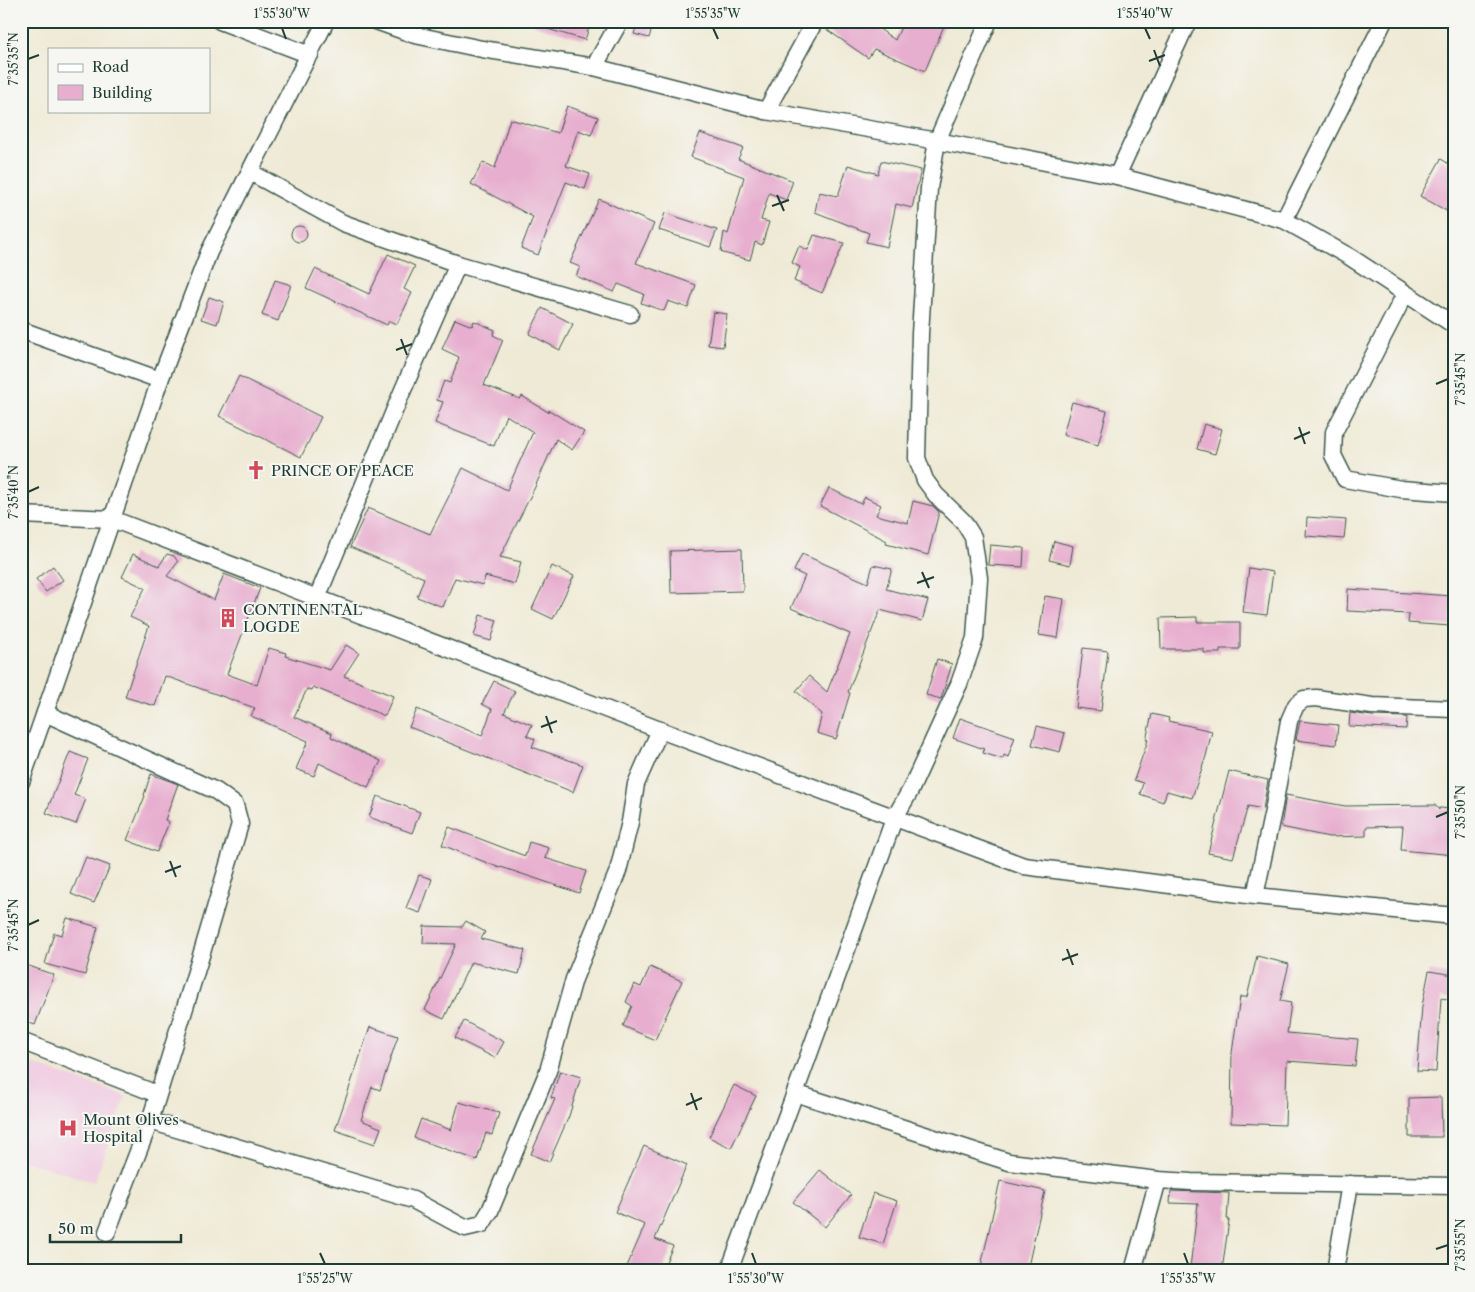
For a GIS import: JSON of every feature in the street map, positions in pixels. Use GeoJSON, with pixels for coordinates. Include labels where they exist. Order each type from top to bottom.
{"type":"FeatureCollection","features":[{"type":"Feature","properties":{"kind":"street"},"geometry":{"type":"LineString","coordinates":[[220,21],[310,55]]}},
{"type":"Feature","properties":{"kind":"street"},"geometry":{"type":"LineString","coordinates":[[21,782],[160,380],[209,252],[326,21]]}},
{"type":"Feature","properties":{"kind":"street"},"geometry":{"type":"LineString","coordinates":[[376,21],[415,35],[482,49],[594,67],[766,111],[937,141],[1117,176],[1284,220],[1350,257],[1454,325]]}},
{"type":"Feature","properties":{"kind":"street"},"geometry":{"type":"LineString","coordinates":[[594,67],[620,21]]}},
{"type":"Feature","properties":{"kind":"street"},"geometry":{"type":"LineString","coordinates":[[766,111],[815,21]]}},
{"type":"Feature","properties":{"kind":"street"},"geometry":{"type":"LineString","coordinates":[[729,1271],[894,819],[910,790],[959,684],[976,638],[979,578],[973,537],[963,521],[936,495],[924,480],[916,458],[922,278],[928,188],[937,141],[989,21]]}},
{"type":"Feature","properties":{"kind":"street"},"geometry":{"type":"LineString","coordinates":[[1117,176],[1188,21]]}},
{"type":"Feature","properties":{"kind":"street"},"geometry":{"type":"LineString","coordinates":[[1284,220],[1384,21]]}},
{"type":"Feature","properties":{"kind":"street"},"geometry":{"type":"LineString","coordinates":[[250,172],[343,223],[458,264],[630,314]]}},
{"type":"Feature","properties":{"kind":"street"},"geometry":{"type":"LineString","coordinates":[[318,598],[402,392],[458,264]]}},
{"type":"Feature","properties":{"kind":"street"},"geometry":{"type":"LineString","coordinates":[[1405,294],[1334,432],[1333,455],[1345,479],[1401,489],[1454,493]]}},
{"type":"Feature","properties":{"kind":"street"},"geometry":{"type":"LineString","coordinates":[[21,330],[160,380]]}},
{"type":"Feature","properties":{"kind":"street"},"geometry":{"type":"LineString","coordinates":[[21,515],[112,519],[660,730],[1024,866],[1255,896],[1454,916]]}},
{"type":"Feature","properties":{"kind":"street"},"geometry":{"type":"LineString","coordinates":[[1255,896],[1289,721],[1296,704],[1304,699],[1316,698],[1372,706],[1454,709]]}},
{"type":"Feature","properties":{"kind":"street"},"geometry":{"type":"LineString","coordinates":[[46,712],[216,791],[235,805],[240,824],[204,949],[150,1121],[107,1232]]}},
{"type":"Feature","properties":{"kind":"street"},"geometry":{"type":"LineString","coordinates":[[150,1121],[413,1200],[465,1228],[482,1224],[490,1211],[548,1071],[574,978],[618,872],[630,822],[636,784],[660,730]]}},
{"type":"Feature","properties":{"kind":"street"},"geometry":{"type":"LineString","coordinates":[[21,1041],[157,1094]]}},
{"type":"Feature","properties":{"kind":"street"},"geometry":{"type":"LineString","coordinates":[[795,1093],[1010,1162],[1158,1180],[1454,1186]]}},
{"type":"Feature","properties":{"kind":"street"},"geometry":{"type":"LineString","coordinates":[[1134,1271],[1158,1180]]}},
{"type":"Feature","properties":{"kind":"street"},"geometry":{"type":"LineString","coordinates":[[1335,1271],[1350,1184]]}},
{"type":"Feature","properties":{"kind":"shaded area","name":"Mount Olives Hospital"},"geometry":{"type":"Polygon","coordinates":[[[21,1060],[126,1096],[94,1182],[21,1160],[21,1060]]]}},
{"type":"Feature","properties":{"kind":"building"},"geometry":{"type":"Polygon","coordinates":[[[535,21],[591,21],[585,40],[534,25],[535,21]]]}},
{"type":"Feature","properties":{"kind":"building"},"geometry":{"type":"Polygon","coordinates":[[[638,21],[654,21],[649,38],[634,34],[638,21]]]}},
{"type":"Feature","properties":{"kind":"building"},"geometry":{"type":"Polygon","coordinates":[[[825,21],[868,21],[895,40],[904,21],[946,21],[925,71],[874,49],[868,58],[823,27],[825,21]]]}},
{"type":"Feature","properties":{"kind":"building"},"geometry":{"type":"Polygon","coordinates":[[[567,106],[598,117],[591,135],[578,130],[566,166],[590,174],[585,189],[566,182],[538,255],[521,248],[533,217],[471,184],[483,162],[495,168],[510,119],[558,133],[567,106]]]}},
{"type":"Feature","properties":{"kind":"building"},"geometry":{"type":"Polygon","coordinates":[[[700,133],[743,148],[738,159],[793,181],[786,200],[769,193],[761,220],[769,222],[762,245],[755,242],[750,260],[721,251],[724,232],[728,234],[744,177],[691,157],[700,133]]]}},
{"type":"Feature","properties":{"kind":"building"},"geometry":{"type":"Polygon","coordinates":[[[1441,159],[1454,167],[1454,215],[1420,196],[1441,159]]]}},
{"type":"Feature","properties":{"kind":"building"},"geometry":{"type":"Polygon","coordinates":[[[881,161],[921,170],[912,208],[896,204],[887,247],[866,242],[869,233],[815,212],[819,192],[838,196],[848,165],[878,174],[881,161]]]}},
{"type":"Feature","properties":{"kind":"building"},"geometry":{"type":"Polygon","coordinates":[[[599,199],[654,224],[636,263],[696,285],[688,308],[668,301],[664,311],[641,303],[644,294],[618,284],[614,292],[576,276],[580,267],[570,263],[599,199]]]}},
{"type":"Feature","properties":{"kind":"building"},"geometry":{"type":"Polygon","coordinates":[[[665,213],[717,230],[710,247],[659,230],[665,213]]]}},
{"type":"Feature","properties":{"kind":"building"},"geometry":{"type":"Polygon","coordinates":[[[299,226],[305,228],[307,234],[305,240],[299,242],[293,240],[291,234],[293,228],[299,226]]]}},
{"type":"Feature","properties":{"kind":"building"},"geometry":{"type":"Polygon","coordinates":[[[814,235],[844,243],[822,293],[794,281],[800,267],[792,263],[799,246],[808,250],[814,235]]]}},
{"type":"Feature","properties":{"kind":"building"},"geometry":{"type":"Polygon","coordinates":[[[388,254],[415,266],[404,289],[412,293],[397,324],[389,321],[387,325],[306,288],[315,269],[369,294],[388,254]]]}},
{"type":"Feature","properties":{"kind":"building"},"geometry":{"type":"Polygon","coordinates":[[[275,280],[291,285],[278,321],[262,315],[275,280]]]}},
{"type":"Feature","properties":{"kind":"building"},"geometry":{"type":"Polygon","coordinates":[[[209,297],[224,302],[217,324],[201,319],[209,297]]]}},
{"type":"Feature","properties":{"kind":"building"},"geometry":{"type":"Polygon","coordinates":[[[542,308],[573,324],[560,350],[529,334],[542,308]]]}},
{"type":"Feature","properties":{"kind":"building"},"geometry":{"type":"Polygon","coordinates":[[[713,312],[727,314],[723,347],[708,345],[713,312]]]}},
{"type":"Feature","properties":{"kind":"building"},"geometry":{"type":"Polygon","coordinates":[[[455,319],[472,326],[474,321],[495,330],[493,335],[503,340],[484,385],[520,399],[522,396],[584,432],[572,450],[556,439],[535,487],[500,557],[521,562],[515,584],[485,576],[483,585],[455,578],[443,607],[417,597],[424,578],[350,547],[368,508],[430,534],[463,468],[507,490],[533,432],[506,415],[494,446],[435,423],[443,402],[437,400],[444,381],[450,383],[459,357],[442,349],[455,319]]]}},
{"type":"Feature","properties":{"kind":"building"},"geometry":{"type":"Polygon","coordinates":[[[239,376],[321,417],[301,457],[219,416],[239,376]]]}},
{"type":"Feature","properties":{"kind":"building"},"geometry":{"type":"Polygon","coordinates":[[[1072,402],[1107,411],[1098,445],[1063,435],[1072,402]]]}},
{"type":"Feature","properties":{"kind":"building"},"geometry":{"type":"Polygon","coordinates":[[[1204,424],[1222,429],[1215,454],[1197,449],[1204,424]]]}},
{"type":"Feature","properties":{"kind":"building"},"geometry":{"type":"Polygon","coordinates":[[[829,488],[861,504],[865,497],[881,505],[876,515],[908,523],[913,501],[933,506],[939,512],[928,555],[886,544],[887,541],[820,506],[829,488]]]}},
{"type":"Feature","properties":{"kind":"building"},"geometry":{"type":"Polygon","coordinates":[[[1307,517],[1346,520],[1344,539],[1306,536],[1307,517]]]}},
{"type":"Feature","properties":{"kind":"building"},"geometry":{"type":"Polygon","coordinates":[[[1054,541],[1073,546],[1070,565],[1049,560],[1054,541]]]}},
{"type":"Feature","properties":{"kind":"building"},"geometry":{"type":"Polygon","coordinates":[[[990,545],[1024,548],[1023,567],[988,565],[990,545]]]}},
{"type":"Feature","properties":{"kind":"building"},"geometry":{"type":"Polygon","coordinates":[[[742,549],[743,591],[671,593],[670,551],[742,549]]]}},
{"type":"Feature","properties":{"kind":"building"},"geometry":{"type":"Polygon","coordinates":[[[133,554],[159,566],[167,554],[174,556],[178,562],[167,576],[214,600],[224,574],[260,588],[227,674],[257,685],[269,648],[286,653],[285,656],[330,670],[346,645],[359,653],[344,676],[393,696],[385,716],[313,687],[312,690],[307,689],[294,717],[332,733],[331,737],[381,761],[368,787],[319,763],[314,776],[296,769],[308,741],[251,716],[255,708],[165,676],[155,706],[125,697],[149,626],[130,617],[145,588],[122,577],[133,554]]]}},
{"type":"Feature","properties":{"kind":"building"},"geometry":{"type":"Polygon","coordinates":[[[802,554],[868,583],[873,565],[892,569],[886,589],[928,600],[922,621],[880,610],[848,692],[850,693],[836,739],[817,733],[822,714],[796,691],[809,676],[827,692],[850,634],[791,608],[805,576],[794,571],[802,554]]]}},
{"type":"Feature","properties":{"kind":"building"},"geometry":{"type":"Polygon","coordinates":[[[53,566],[63,580],[46,592],[36,579],[53,566]]]}},
{"type":"Feature","properties":{"kind":"building"},"geometry":{"type":"Polygon","coordinates":[[[552,566],[574,576],[553,619],[532,609],[552,566]]]}},
{"type":"Feature","properties":{"kind":"building"},"geometry":{"type":"Polygon","coordinates":[[[1249,568],[1273,572],[1267,615],[1243,612],[1249,568]]]}},
{"type":"Feature","properties":{"kind":"building"},"geometry":{"type":"Polygon","coordinates":[[[1348,589],[1453,596],[1450,626],[1408,623],[1409,614],[1347,611],[1348,589]]]}},
{"type":"Feature","properties":{"kind":"building"},"geometry":{"type":"Polygon","coordinates":[[[1045,596],[1064,599],[1058,638],[1039,635],[1045,596]]]}},
{"type":"Feature","properties":{"kind":"building"},"geometry":{"type":"Polygon","coordinates":[[[480,615],[497,620],[491,641],[474,636],[480,615]]]}},
{"type":"Feature","properties":{"kind":"building"},"geometry":{"type":"Polygon","coordinates":[[[1197,617],[1197,622],[1240,622],[1240,649],[1220,649],[1220,653],[1204,653],[1204,649],[1161,649],[1160,618],[1197,617]]]}},
{"type":"Feature","properties":{"kind":"building"},"geometry":{"type":"Polygon","coordinates":[[[1083,648],[1108,651],[1101,711],[1076,708],[1083,648]]]}},
{"type":"Feature","properties":{"kind":"building"},"geometry":{"type":"Polygon","coordinates":[[[937,659],[952,664],[941,699],[926,695],[937,659]]]}},
{"type":"Feature","properties":{"kind":"building"},"geometry":{"type":"Polygon","coordinates":[[[494,681],[515,691],[504,713],[532,725],[527,736],[535,739],[532,747],[583,765],[573,792],[409,727],[417,709],[482,736],[492,709],[482,704],[494,681]]]}},
{"type":"Feature","properties":{"kind":"building"},"geometry":{"type":"Polygon","coordinates":[[[1350,713],[1407,717],[1406,729],[1349,726],[1350,713]]]}},
{"type":"Feature","properties":{"kind":"building"},"geometry":{"type":"Polygon","coordinates":[[[1152,714],[1169,718],[1168,721],[1212,731],[1192,798],[1167,791],[1163,802],[1140,794],[1143,783],[1134,780],[1148,740],[1146,740],[1152,714]]]}},
{"type":"Feature","properties":{"kind":"building"},"geometry":{"type":"Polygon","coordinates":[[[960,718],[1015,737],[1008,757],[1004,755],[1003,759],[983,753],[984,749],[953,738],[960,718]]]}},
{"type":"Feature","properties":{"kind":"building"},"geometry":{"type":"Polygon","coordinates":[[[1300,721],[1338,725],[1336,745],[1296,740],[1300,721]]]}},
{"type":"Feature","properties":{"kind":"building"},"geometry":{"type":"Polygon","coordinates":[[[1037,726],[1065,733],[1060,752],[1032,745],[1037,726]]]}},
{"type":"Feature","properties":{"kind":"building"},"geometry":{"type":"Polygon","coordinates":[[[70,752],[88,759],[74,795],[86,799],[76,824],[46,813],[70,752]]]}},
{"type":"Feature","properties":{"kind":"building"},"geometry":{"type":"Polygon","coordinates":[[[1229,771],[1268,780],[1263,809],[1248,806],[1233,858],[1208,853],[1229,771]]]}},
{"type":"Feature","properties":{"kind":"building"},"geometry":{"type":"Polygon","coordinates":[[[151,774],[178,784],[165,820],[169,822],[157,852],[127,840],[145,796],[151,774]]]}},
{"type":"Feature","properties":{"kind":"building"},"geometry":{"type":"Polygon","coordinates":[[[1286,795],[1345,806],[1435,805],[1439,810],[1439,808],[1454,809],[1454,855],[1401,850],[1403,826],[1366,827],[1366,836],[1329,837],[1281,827],[1286,795]]]}},
{"type":"Feature","properties":{"kind":"building"},"geometry":{"type":"Polygon","coordinates":[[[377,796],[420,812],[412,833],[369,817],[377,796]]]}},
{"type":"Feature","properties":{"kind":"building"},"geometry":{"type":"Polygon","coordinates":[[[449,827],[525,856],[529,842],[549,848],[545,858],[586,871],[579,893],[500,868],[442,845],[449,827]]]}},
{"type":"Feature","properties":{"kind":"building"},"geometry":{"type":"Polygon","coordinates":[[[86,857],[110,866],[94,903],[71,894],[86,857]]]}},
{"type":"Feature","properties":{"kind":"building"},"geometry":{"type":"Polygon","coordinates":[[[419,875],[432,879],[420,913],[406,908],[419,875]]]}},
{"type":"Feature","properties":{"kind":"building"},"geometry":{"type":"Polygon","coordinates":[[[67,918],[98,927],[85,975],[45,964],[54,933],[62,935],[67,918]]]}},
{"type":"Feature","properties":{"kind":"building"},"geometry":{"type":"Polygon","coordinates":[[[466,921],[485,932],[481,939],[525,950],[519,974],[471,962],[444,1019],[425,1010],[456,944],[423,943],[424,926],[462,927],[466,921]]]}},
{"type":"Feature","properties":{"kind":"building"},"geometry":{"type":"Polygon","coordinates":[[[1257,956],[1289,964],[1280,1001],[1291,1003],[1287,1033],[1358,1039],[1355,1066],[1287,1061],[1285,1125],[1231,1123],[1232,1053],[1240,997],[1247,997],[1257,956]]]}},
{"type":"Feature","properties":{"kind":"building"},"geometry":{"type":"Polygon","coordinates":[[[21,963],[54,975],[35,1025],[21,1020],[21,963]]]}},
{"type":"Feature","properties":{"kind":"building"},"geometry":{"type":"Polygon","coordinates":[[[650,967],[682,981],[655,1040],[623,1026],[632,1006],[626,1002],[634,984],[641,987],[650,967]]]}},
{"type":"Feature","properties":{"kind":"building"},"geometry":{"type":"Polygon","coordinates":[[[1429,971],[1454,975],[1454,1000],[1441,998],[1436,1072],[1417,1071],[1422,1006],[1429,971]]]}},
{"type":"Feature","properties":{"kind":"building"},"geometry":{"type":"Polygon","coordinates":[[[464,1021],[504,1042],[495,1058],[455,1038],[464,1021]]]}},
{"type":"Feature","properties":{"kind":"building"},"geometry":{"type":"Polygon","coordinates":[[[370,1027],[398,1036],[380,1090],[372,1087],[361,1120],[381,1128],[375,1144],[335,1130],[370,1027]]]}},
{"type":"Feature","properties":{"kind":"building"},"geometry":{"type":"Polygon","coordinates":[[[560,1071],[581,1077],[569,1116],[549,1162],[531,1154],[555,1099],[551,1098],[560,1071]]]}},
{"type":"Feature","properties":{"kind":"building"},"geometry":{"type":"Polygon","coordinates":[[[734,1085],[756,1096],[731,1148],[709,1137],[734,1085]]]}},
{"type":"Feature","properties":{"kind":"building"},"geometry":{"type":"Polygon","coordinates":[[[1441,1097],[1442,1137],[1409,1137],[1409,1098],[1441,1097]]]}},
{"type":"Feature","properties":{"kind":"building"},"geometry":{"type":"Polygon","coordinates":[[[459,1102],[499,1113],[492,1135],[486,1133],[477,1160],[414,1138],[421,1119],[451,1130],[459,1102]]]}},
{"type":"Feature","properties":{"kind":"building"},"geometry":{"type":"Polygon","coordinates":[[[644,1146],[687,1165],[655,1239],[673,1246],[662,1271],[625,1271],[645,1225],[615,1212],[644,1146]]]}},
{"type":"Feature","properties":{"kind":"building"},"geometry":{"type":"Polygon","coordinates":[[[820,1170],[851,1195],[825,1227],[793,1202],[820,1170]]]}},
{"type":"Feature","properties":{"kind":"building"},"geometry":{"type":"Polygon","coordinates":[[[1000,1181],[1045,1191],[1027,1271],[980,1271],[1000,1181]]]}},
{"type":"Feature","properties":{"kind":"building"},"geometry":{"type":"Polygon","coordinates":[[[1171,1191],[1229,1193],[1227,1220],[1229,1220],[1222,1271],[1190,1267],[1198,1204],[1170,1203],[1171,1191]]]}},
{"type":"Feature","properties":{"kind":"building"},"geometry":{"type":"Polygon","coordinates":[[[873,1193],[897,1201],[883,1244],[859,1237],[873,1193]]]}},
{"type":"Feature","properties":{"kind":"place","name":"PRINCE OF PEACE"},"geometry":{"type":"Point","coordinates":[256,470]}},
{"type":"Feature","properties":{"kind":"place","name":"CONTINENTAL LOGDE"},"geometry":{"type":"Point","coordinates":[228,618]}},
{"type":"Feature","properties":{"kind":"place","name":"Mount Olives Hospital"},"geometry":{"type":"Point","coordinates":[68,1128]}}]}
